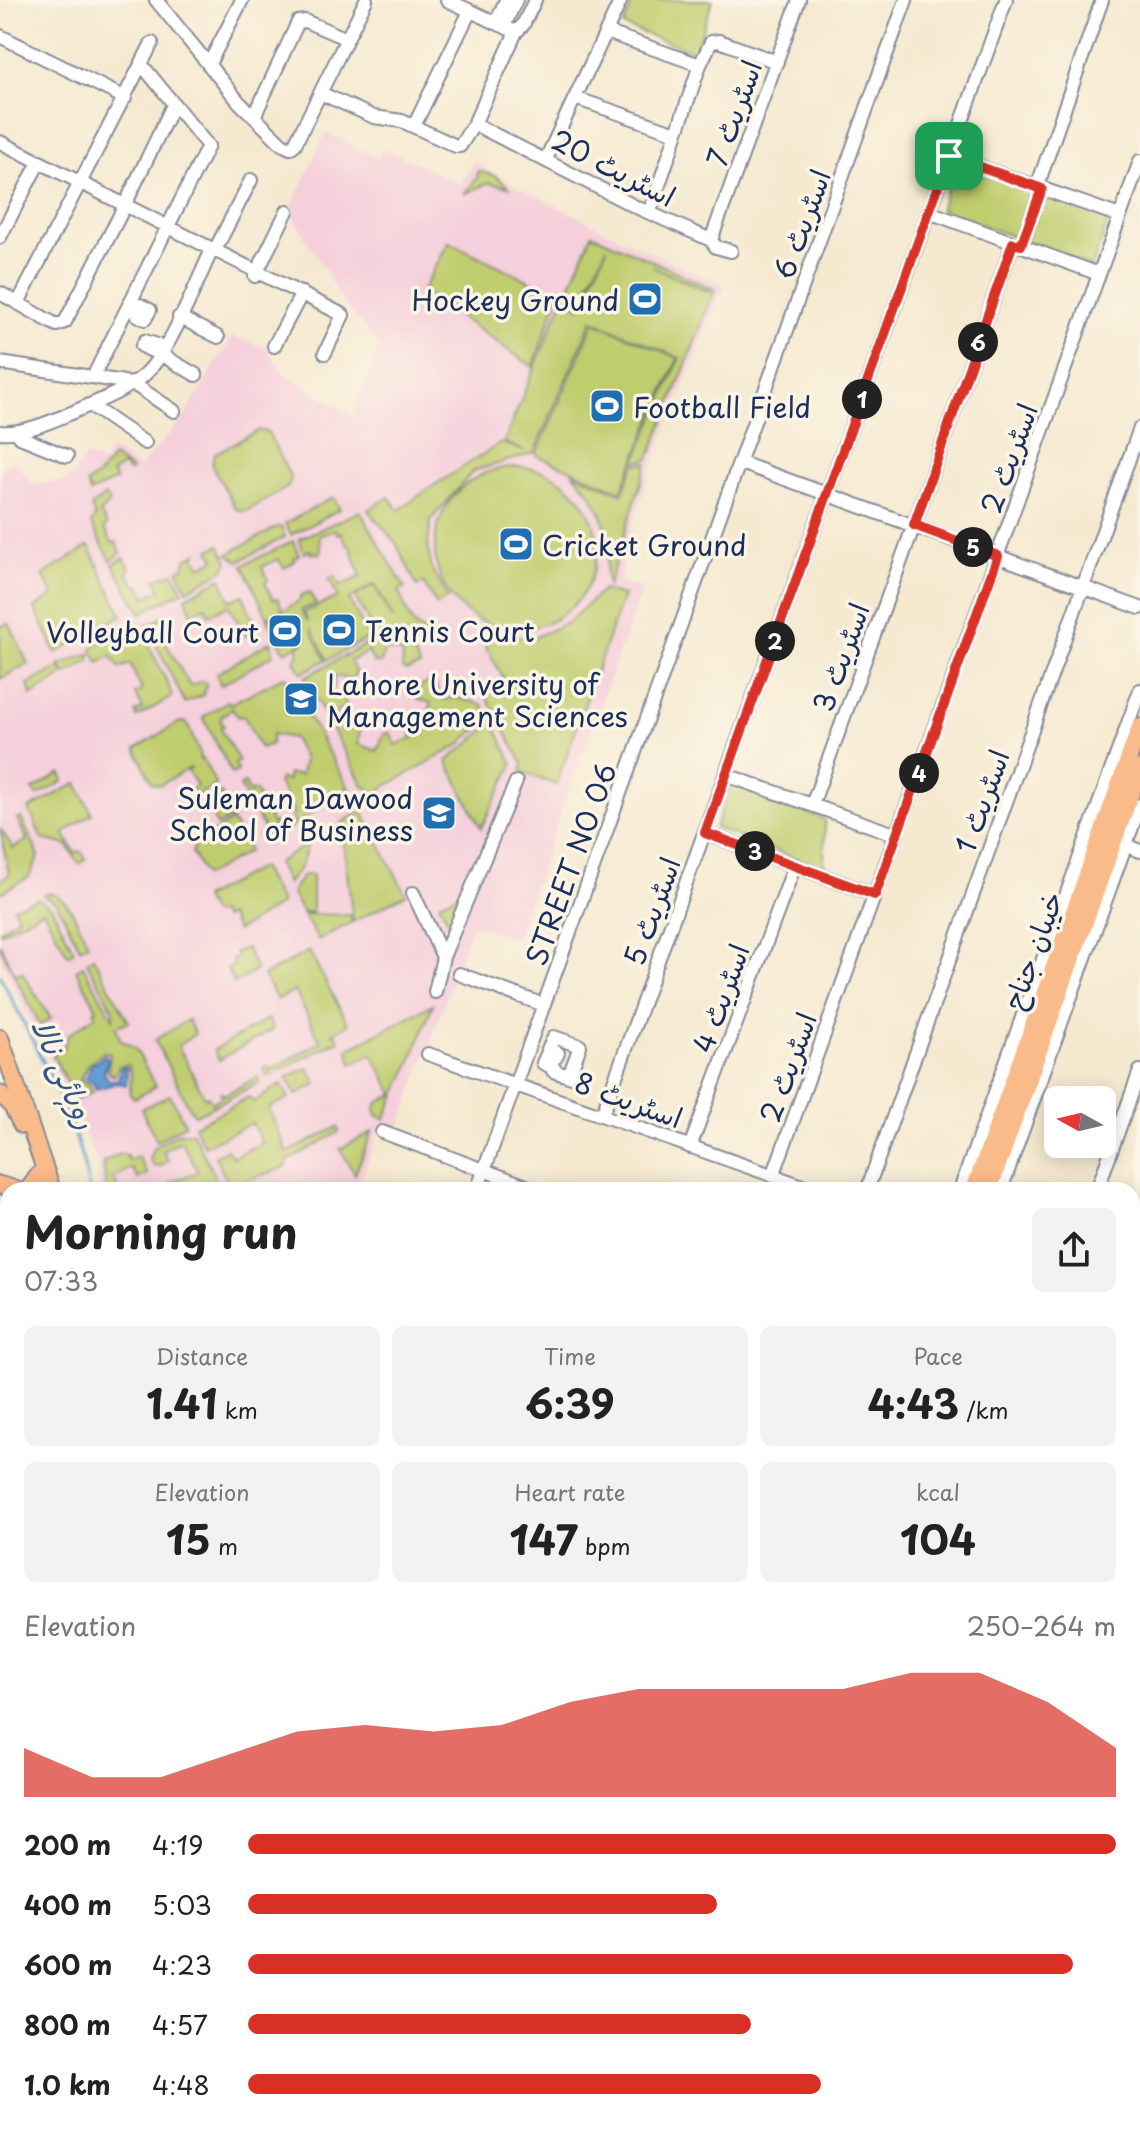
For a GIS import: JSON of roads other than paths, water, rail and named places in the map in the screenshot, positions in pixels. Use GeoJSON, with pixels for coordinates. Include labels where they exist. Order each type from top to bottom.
{"type":"FeatureCollection","features":[{"type":"Feature","properties":{"kind":"main road","name":"خیبان جناح"},"geometry":{"type":"LineString","coordinates":[[977,1182],[1140,727]]}},
{"type":"Feature","properties":{"kind":"main road","name":"خیبان جناح"},"geometry":{"type":"LineString","coordinates":[[992,1182],[1120,843],[1140,768]]}},
{"type":"Feature","properties":{"kind":"main road"},"geometry":{"type":"LineString","coordinates":[[0,1038],[49,1182]]}},
{"type":"Feature","properties":{"kind":"main road"},"geometry":{"type":"LineString","coordinates":[[0,1076],[7,1071],[10,1061]]}},
{"type":"Feature","properties":{"kind":"main road"},"geometry":{"type":"LineString","coordinates":[[0,1094],[32,1134]]}},
{"type":"Feature","properties":{"kind":"main road"},"geometry":{"type":"LineString","coordinates":[[34,1182],[44,1168]]}},
{"type":"Feature","properties":{"kind":"street"},"geometry":{"type":"LineString","coordinates":[[209,64],[242,0]]}},
{"type":"Feature","properties":{"kind":"street"},"geometry":{"type":"LineString","coordinates":[[159,1],[254,117],[290,148],[295,144],[366,0]]}},
{"type":"Feature","properties":{"kind":"street"},"geometry":{"type":"LineString","coordinates":[[447,0],[507,28],[523,25],[535,0]]}},
{"type":"Feature","properties":{"kind":"street"},"geometry":{"type":"LineString","coordinates":[[506,0],[507,28]]}},
{"type":"Feature","properties":{"kind":"street"},"geometry":{"type":"LineString","coordinates":[[320,93],[374,117],[395,119],[460,146],[474,124],[516,0]]}},
{"type":"Feature","properties":{"kind":"street"},"geometry":{"type":"LineString","coordinates":[[507,28],[526,0]]}},
{"type":"Feature","properties":{"kind":"street"},"geometry":{"type":"LineString","coordinates":[[546,159],[621,0]]}},
{"type":"Feature","properties":{"kind":"street","name":"اسٹریٹ 7"},"geometry":{"type":"LineString","coordinates":[[711,240],[799,0]]}},
{"type":"Feature","properties":{"kind":"street","name":"اسٹریٹ 6"},"geometry":{"type":"LineString","coordinates":[[741,463],[906,0]]}},
{"type":"Feature","properties":{"kind":"street","name":"اسٹریٹ 5"},"geometry":{"type":"LineString","coordinates":[[602,1115],[1006,0]]}},
{"type":"Feature","properties":{"kind":"street"},"geometry":{"type":"LineString","coordinates":[[914,525],[1039,188],[1102,0]]}},
{"type":"Feature","properties":{"kind":"street"},"geometry":{"type":"LineString","coordinates":[[414,126],[470,11]]}},
{"type":"Feature","properties":{"kind":"street"},"geometry":{"type":"LineString","coordinates":[[254,117],[298,22],[305,21],[347,39]]}},
{"type":"Feature","properties":{"kind":"street"},"geometry":{"type":"LineString","coordinates":[[606,32],[700,65]]}},
{"type":"Feature","properties":{"kind":"street"},"geometry":{"type":"LineString","coordinates":[[0,36],[125,98]]}},
{"type":"Feature","properties":{"kind":"street"},"geometry":{"type":"LineString","coordinates":[[650,211],[700,65],[711,42],[719,41],[777,62]]}},
{"type":"Feature","properties":{"kind":"street"},"geometry":{"type":"LineString","coordinates":[[18,303],[152,43]]}},
{"type":"Feature","properties":{"kind":"street"},"geometry":{"type":"LineString","coordinates":[[93,377],[208,146],[142,65]]}},
{"type":"Feature","properties":{"kind":"street"},"geometry":{"type":"LineString","coordinates":[[575,98],[676,133]]}},
{"type":"Feature","properties":{"kind":"street"},"geometry":{"type":"LineString","coordinates":[[0,293],[57,325],[65,322],[173,105]]}},
{"type":"Feature","properties":{"kind":"street","name":"اسٹریٹ 20"},"geometry":{"type":"LineString","coordinates":[[474,124],[636,207],[711,240],[716,247],[731,251]]}},
{"type":"Feature","properties":{"kind":"street"},"geometry":{"type":"LineString","coordinates":[[0,142],[37,164],[342,318],[325,353]]}},
{"type":"Feature","properties":{"kind":"street"},"geometry":{"type":"LineString","coordinates":[[0,149],[37,164]]}},
{"type":"Feature","properties":{"kind":"street"},"geometry":{"type":"LineString","coordinates":[[949,156],[1120,216]]}},
{"type":"Feature","properties":{"kind":"street","name":"اسٹریٹ 2"},"geometry":{"type":"LineString","coordinates":[[773,1176],[1140,161]]}},
{"type":"Feature","properties":{"kind":"street"},"geometry":{"type":"LineString","coordinates":[[0,237],[37,164]]}},
{"type":"Feature","properties":{"kind":"street"},"geometry":{"type":"LineString","coordinates":[[0,432],[17,431],[53,421],[145,375],[160,354],[251,180]]}},
{"type":"Feature","properties":{"kind":"street"},"geometry":{"type":"LineString","coordinates":[[256,274],[287,211]]}},
{"type":"Feature","properties":{"kind":"street"},"geometry":{"type":"LineString","coordinates":[[929,212],[1099,274]]}},
{"type":"Feature","properties":{"kind":"street"},"geometry":{"type":"LineString","coordinates":[[274,346],[300,296]]}},
{"type":"Feature","properties":{"kind":"street"},"geometry":{"type":"LineString","coordinates":[[179,317],[218,337]]}},
{"type":"Feature","properties":{"kind":"street"},"geometry":{"type":"LineString","coordinates":[[160,354],[196,375]]}},
{"type":"Feature","properties":{"kind":"street"},"geometry":{"type":"LineString","coordinates":[[0,363],[124,382],[174,411]]}},
{"type":"Feature","properties":{"kind":"street"},"geometry":{"type":"LineString","coordinates":[[90,405],[145,443]]}},
{"type":"Feature","properties":{"kind":"street","name":"اسٹریٹ 1"},"geometry":{"type":"LineString","coordinates":[[870,1182],[1140,428]]}},
{"type":"Feature","properties":{"kind":"street"},"geometry":{"type":"LineString","coordinates":[[17,431],[20,437],[67,456]]}},
{"type":"Feature","properties":{"kind":"street"},"geometry":{"type":"LineString","coordinates":[[741,463],[1140,608]]}},
{"type":"Feature","properties":{"kind":"street","name":"STREET NO 06"},"geometry":{"type":"LineString","coordinates":[[480,1182],[741,463]]}},
{"type":"Feature","properties":{"kind":"street","name":"اسٹریٹ 3"},"geometry":{"type":"LineString","coordinates":[[812,805],[914,525]]}},
{"type":"Feature","properties":{"kind":"street"},"geometry":{"type":"LineString","coordinates":[[963,1182],[1140,690]]}},
{"type":"Feature","properties":{"kind":"street"},"geometry":{"type":"LineString","coordinates":[[726,775],[897,835]]}},
{"type":"Feature","properties":{"kind":"street"},"geometry":{"type":"LineString","coordinates":[[435,992],[443,957],[516,782]]}},
{"type":"Feature","properties":{"kind":"street"},"geometry":{"type":"LineString","coordinates":[[1004,1182],[1120,843],[1140,805]]}},
{"type":"Feature","properties":{"kind":"street"},"geometry":{"type":"LineString","coordinates":[[705,833],[875,895]]}},
{"type":"Feature","properties":{"kind":"street"},"geometry":{"type":"LineString","coordinates":[[1120,843],[1140,851]]}},
{"type":"Feature","properties":{"kind":"street","name":"اسٹریٹ 4"},"geometry":{"type":"LineString","coordinates":[[690,1147],[795,865]]}},
{"type":"Feature","properties":{"kind":"street"},"geometry":{"type":"LineString","coordinates":[[413,893],[443,957]]}},
{"type":"Feature","properties":{"kind":"street"},"geometry":{"type":"LineString","coordinates":[[459,974],[544,1005]]}},
{"type":"Feature","properties":{"kind":"street","name":"اسٹریٹ 8"},"geometry":{"type":"LineString","coordinates":[[428,1054],[791,1182]]}},
{"type":"Feature","properties":{"kind":"street"},"geometry":{"type":"LineString","coordinates":[[1100,1182],[1140,1071]]}},
{"type":"Feature","properties":{"kind":"street"},"geometry":{"type":"LineString","coordinates":[[382,1132],[515,1182]]}},
{"type":"Feature","properties":{"kind":"water"},"geometry":{"type":"Polygon","coordinates":[[[105,1055],[108,1059],[104,1073],[109,1080],[118,1080],[124,1067],[127,1069],[126,1085],[118,1083],[96,1089],[94,1083],[85,1079],[92,1063],[105,1055]]]}},
{"type":"Feature","properties":{"kind":"waterway","name":"روہائی نالا"},"geometry":{"type":"LineString","coordinates":[[0,975],[64,1108],[87,1182]]}},
{"type":"Feature","properties":{"kind":"place","name":"Hockey Ground"},"geometry":{"type":"Point","coordinates":[645,299]}},
{"type":"Feature","properties":{"kind":"place","name":"Football Field"},"geometry":{"type":"Point","coordinates":[607,406]}},
{"type":"Feature","properties":{"kind":"place","name":"Cricket Ground"},"geometry":{"type":"Point","coordinates":[516,544]}},
{"type":"Feature","properties":{"kind":"place","name":"Tennis Court"},"geometry":{"type":"Point","coordinates":[339,630]}},
{"type":"Feature","properties":{"kind":"place","name":"Volleyball Court"},"geometry":{"type":"Point","coordinates":[285,631]}},
{"type":"Feature","properties":{"kind":"place","name":"Lahore University of Management Sciences"},"geometry":{"type":"Point","coordinates":[301,699]}},
{"type":"Feature","properties":{"kind":"place","name":"Suleman Dawood School of Business"},"geometry":{"type":"Point","coordinates":[439,813]}}]}
